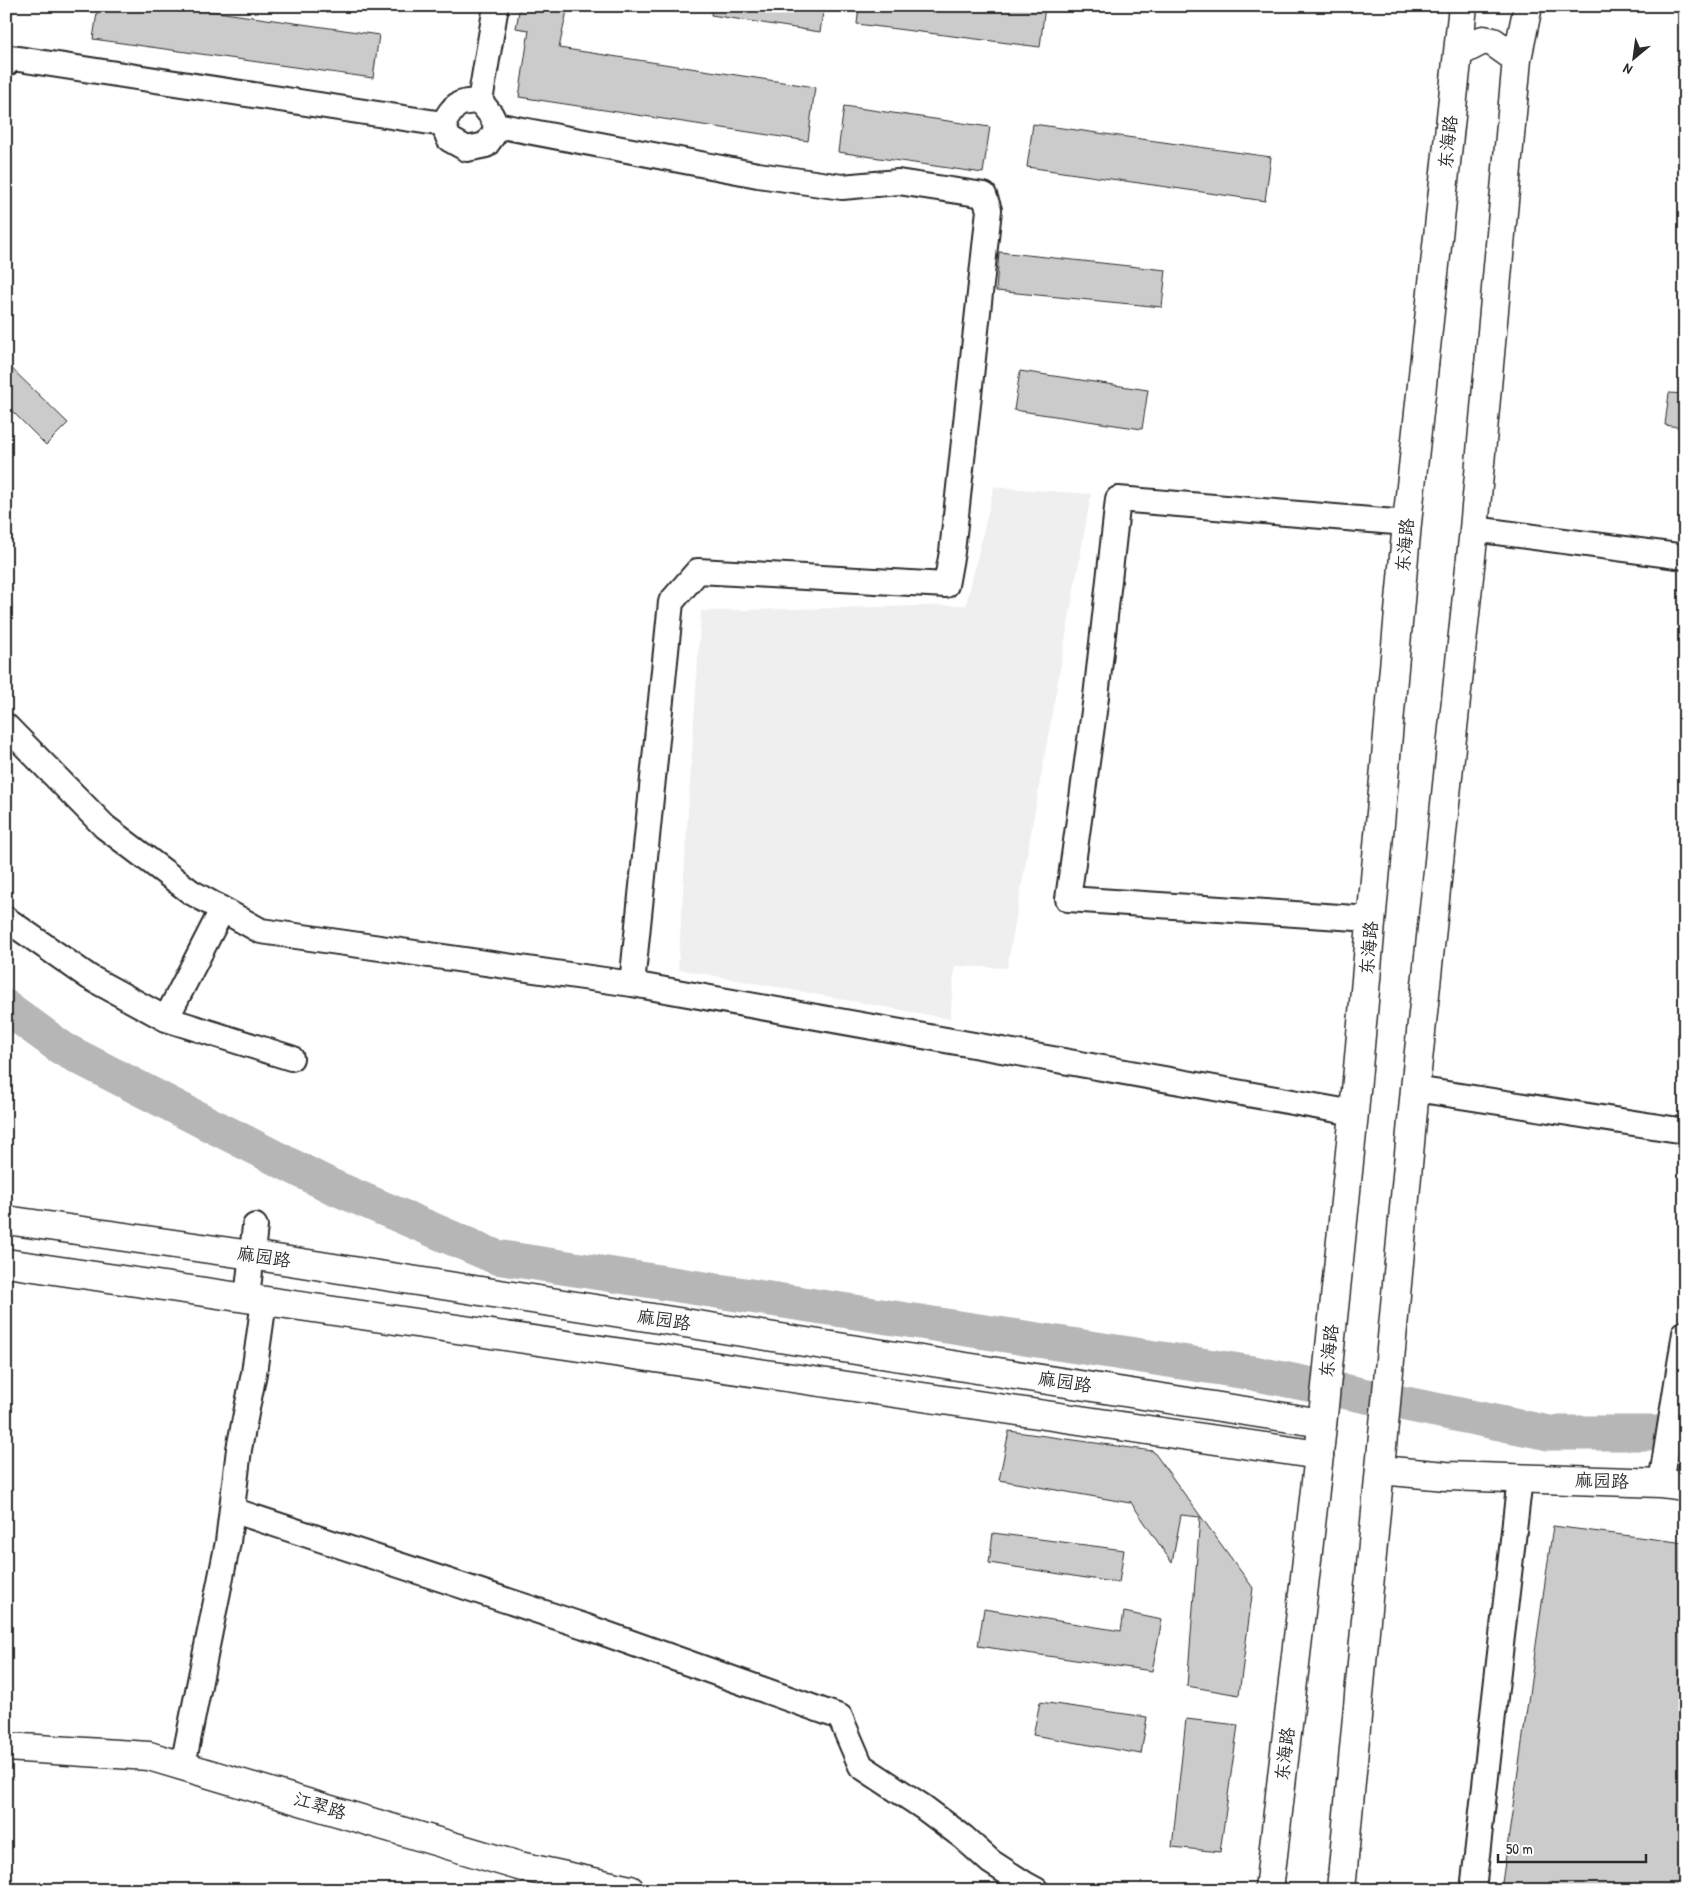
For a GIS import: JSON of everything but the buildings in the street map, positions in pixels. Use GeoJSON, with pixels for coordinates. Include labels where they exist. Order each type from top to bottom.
{"type":"FeatureCollection","features":[{"type":"Feature","properties":{"kind":"main road","name":"东海路"},"geometry":{"type":"LineString","coordinates":[[1269,1890],[1319,1455],[1354,1113],[1407,523],[1463,6]]}},
{"type":"Feature","properties":{"kind":"main road"},"geometry":{"type":"LineString","coordinates":[[1340,1890],[1415,1089],[1474,529],[1517,59],[1528,6]]}},
{"type":"Feature","properties":{"kind":"main road"},"geometry":{"type":"LineString","coordinates":[[1458,53],[1483,40],[1493,42],[1517,59]]}},
{"type":"Feature","properties":{"kind":"main road","name":"麻园路"},"geometry":{"type":"LineString","coordinates":[[6,1220],[251,1255],[1322,1422]]}},
{"type":"Feature","properties":{"kind":"main road","name":"麻园路"},"geometry":{"type":"LineString","coordinates":[[6,1262],[1319,1455]]}},
{"type":"Feature","properties":{"kind":"main road","name":"麻园路"},"geometry":{"type":"LineString","coordinates":[[1380,1469],[1446,1476],[1669,1483]]}},
{"type":"Feature","properties":{"kind":"main road","name":"江翠路"},"geometry":{"type":"LineString","coordinates":[[6,1747],[149,1756],[519,1866],[630,1890]]}},
{"type":"Feature","properties":{"kind":"street"},"geometry":{"type":"LineString","coordinates":[[480,102],[496,6]]}},
{"type":"Feature","properties":{"kind":"street"},"geometry":{"type":"LineString","coordinates":[[6,64],[12,58],[443,124]]}},
{"type":"Feature","properties":{"kind":"street"},"geometry":{"type":"LineString","coordinates":[[462,102],[480,102],[491,114],[496,125],[494,134],[486,145],[467,149],[449,139],[443,124],[453,108],[462,102]]}},
{"type":"Feature","properties":{"kind":"street"},"geometry":{"type":"LineString","coordinates":[[496,125],[758,175],[842,187],[898,182],[984,195],[989,210],[952,552],[946,585],[698,571],[671,602],[632,984]]}},
{"type":"Feature","properties":{"kind":"street"},"geometry":{"type":"LineString","coordinates":[[1371,919],[1068,898],[1096,697],[1118,500],[1407,523]]}},
{"type":"Feature","properties":{"kind":"street"},"geometry":{"type":"LineString","coordinates":[[1474,529],[1685,557]]}},
{"type":"Feature","properties":{"kind":"street"},"geometry":{"type":"LineString","coordinates":[[8,732],[105,827],[191,892],[261,931],[632,984],[1354,1113]]}},
{"type":"Feature","properties":{"kind":"street"},"geometry":{"type":"LineString","coordinates":[[166,1019],[222,910]]}},
{"type":"Feature","properties":{"kind":"street"},"geometry":{"type":"LineString","coordinates":[[6,919],[89,977],[166,1019],[291,1058]]}},
{"type":"Feature","properties":{"kind":"street"},"geometry":{"type":"LineString","coordinates":[[1415,1089],[1685,1131]]}},
{"type":"Feature","properties":{"kind":"street"},"geometry":{"type":"LineString","coordinates":[[183,1765],[228,1542],[239,1449],[254,1373],[256,1299],[251,1255],[256,1226]]}},
{"type":"Feature","properties":{"kind":"street"},"geometry":{"type":"LineString","coordinates":[[1669,1483],[1680,1361],[1685,1333]]}},
{"type":"Feature","properties":{"kind":"street"},"geometry":{"type":"LineString","coordinates":[[1473,1890],[1520,1478]]}},
{"type":"Feature","properties":{"kind":"street"},"geometry":{"type":"LineString","coordinates":[[232,1510],[584,1626],[840,1716],[861,1766],[964,1837],[990,1862],[1036,1890]]}},
{"type":"Feature","properties":{"kind":"shaded area"},"geometry":{"type":"Polygon","coordinates":[[[994,487],[1091,494],[1007,968],[955,966],[950,1019],[678,969],[701,611],[966,605],[994,487]]]}},
{"type":"Feature","properties":{"kind":"waterway"},"geometry":{"type":"LineString","coordinates":[[6,1007],[63,1049],[197,1118],[331,1186],[496,1257],[1253,1373],[1549,1433],[1685,1433]]}}]}
